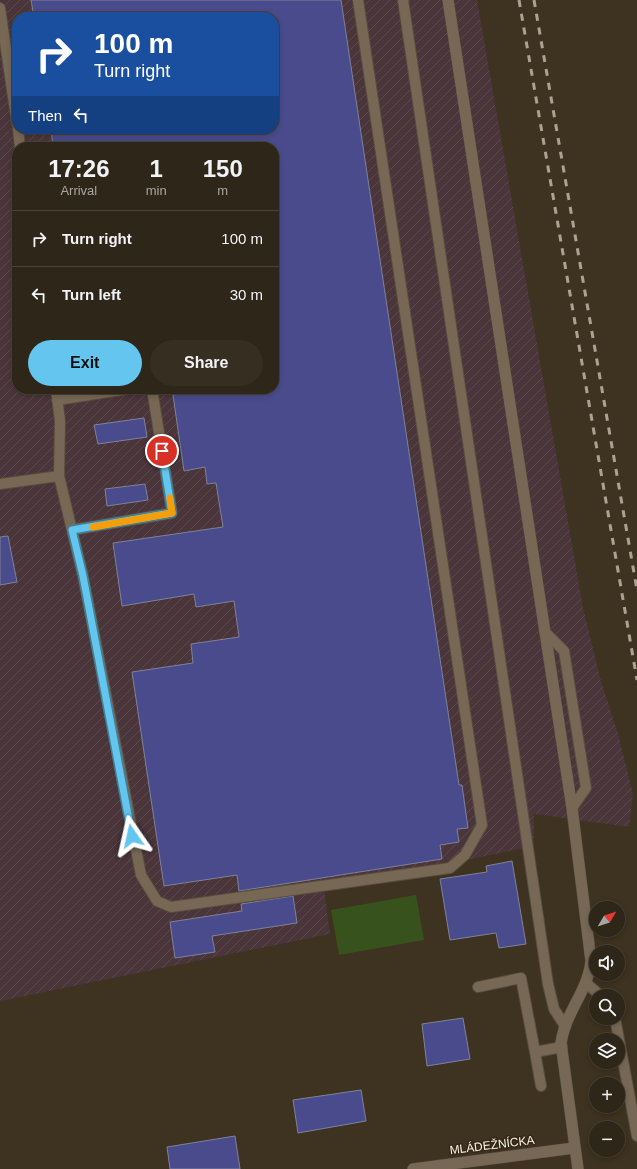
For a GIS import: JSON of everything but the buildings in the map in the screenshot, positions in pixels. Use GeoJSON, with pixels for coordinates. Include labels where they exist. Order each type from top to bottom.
{"type":"FeatureCollection","features":[{"type":"Feature","properties":{"kind":"street"},"geometry":{"type":"LineString","coordinates":[[448,0],[572,808],[591,961],[590,974],[562,1034],[562,1047],[574,1148],[578,1169]]}},
{"type":"Feature","properties":{"kind":"street","name":"MLÁDEŽNÍCKA"},"geometry":{"type":"LineString","coordinates":[[413,1169],[574,1148]]}},
{"type":"Feature","properties":{"kind":"lane"},"geometry":{"type":"LineString","coordinates":[[56,394],[60,421],[59,476],[83,576],[141,875],[157,901],[172,907],[450,868],[465,855],[482,825],[358,0]]}},
{"type":"Feature","properties":{"kind":"lane"},"geometry":{"type":"LineString","coordinates":[[403,0],[548,984],[554,1009],[565,1026]]}},
{"type":"Feature","properties":{"kind":"lane"},"geometry":{"type":"LineString","coordinates":[[0,8],[12,90]]}},
{"type":"Feature","properties":{"kind":"lane"},"geometry":{"type":"LineString","coordinates":[[57,400],[96,394]]}},
{"type":"Feature","properties":{"kind":"lane"},"geometry":{"type":"LineString","coordinates":[[72,530],[172,513],[153,394]]}},
{"type":"Feature","properties":{"kind":"lane"},"geometry":{"type":"LineString","coordinates":[[0,484],[59,476]]}},
{"type":"Feature","properties":{"kind":"lane"},"geometry":{"type":"LineString","coordinates":[[545,632],[564,651],[586,788],[572,808]]}},
{"type":"Feature","properties":{"kind":"lane"},"geometry":{"type":"LineString","coordinates":[[478,987],[521,978],[541,1086]]}},
{"type":"Feature","properties":{"kind":"lane"},"geometry":{"type":"LineString","coordinates":[[586,983],[593,989]]}},
{"type":"Feature","properties":{"kind":"lane"},"geometry":{"type":"LineString","coordinates":[[616,1025],[637,1136]]}},
{"type":"Feature","properties":{"kind":"lane"},"geometry":{"type":"LineString","coordinates":[[535,1052],[562,1047]]}},
{"type":"Feature","properties":{"kind":"shaded area"},"geometry":{"type":"Polygon","coordinates":[[[0,0],[477,0],[583,608],[600,678],[618,734],[633,794],[629,827],[534,814],[534,846],[324,889],[330,934],[0,1001],[0,0]]]}},
{"type":"Feature","properties":{"kind":"green space"},"geometry":{"type":"Polygon","coordinates":[[[416,895],[424,940],[339,955],[331,910],[416,895]]]}},
{"type":"Feature","properties":{"kind":"railway"},"geometry":{"type":"LineString","coordinates":[[519,0],[637,680]]}},
{"type":"Feature","properties":{"kind":"railway"},"geometry":{"type":"LineString","coordinates":[[534,0],[637,590]]}},
{"type":"Feature","properties":{"kind":"slow traffic"},"geometry":{"type":"LineString","coordinates":[[93,527],[172,513],[170,498]]}},
{"type":"Feature","properties":{"kind":"route"},"geometry":{"type":"LineString","coordinates":[[132,836],[83,576],[72,530],[172,513],[162,451]]}}]}
